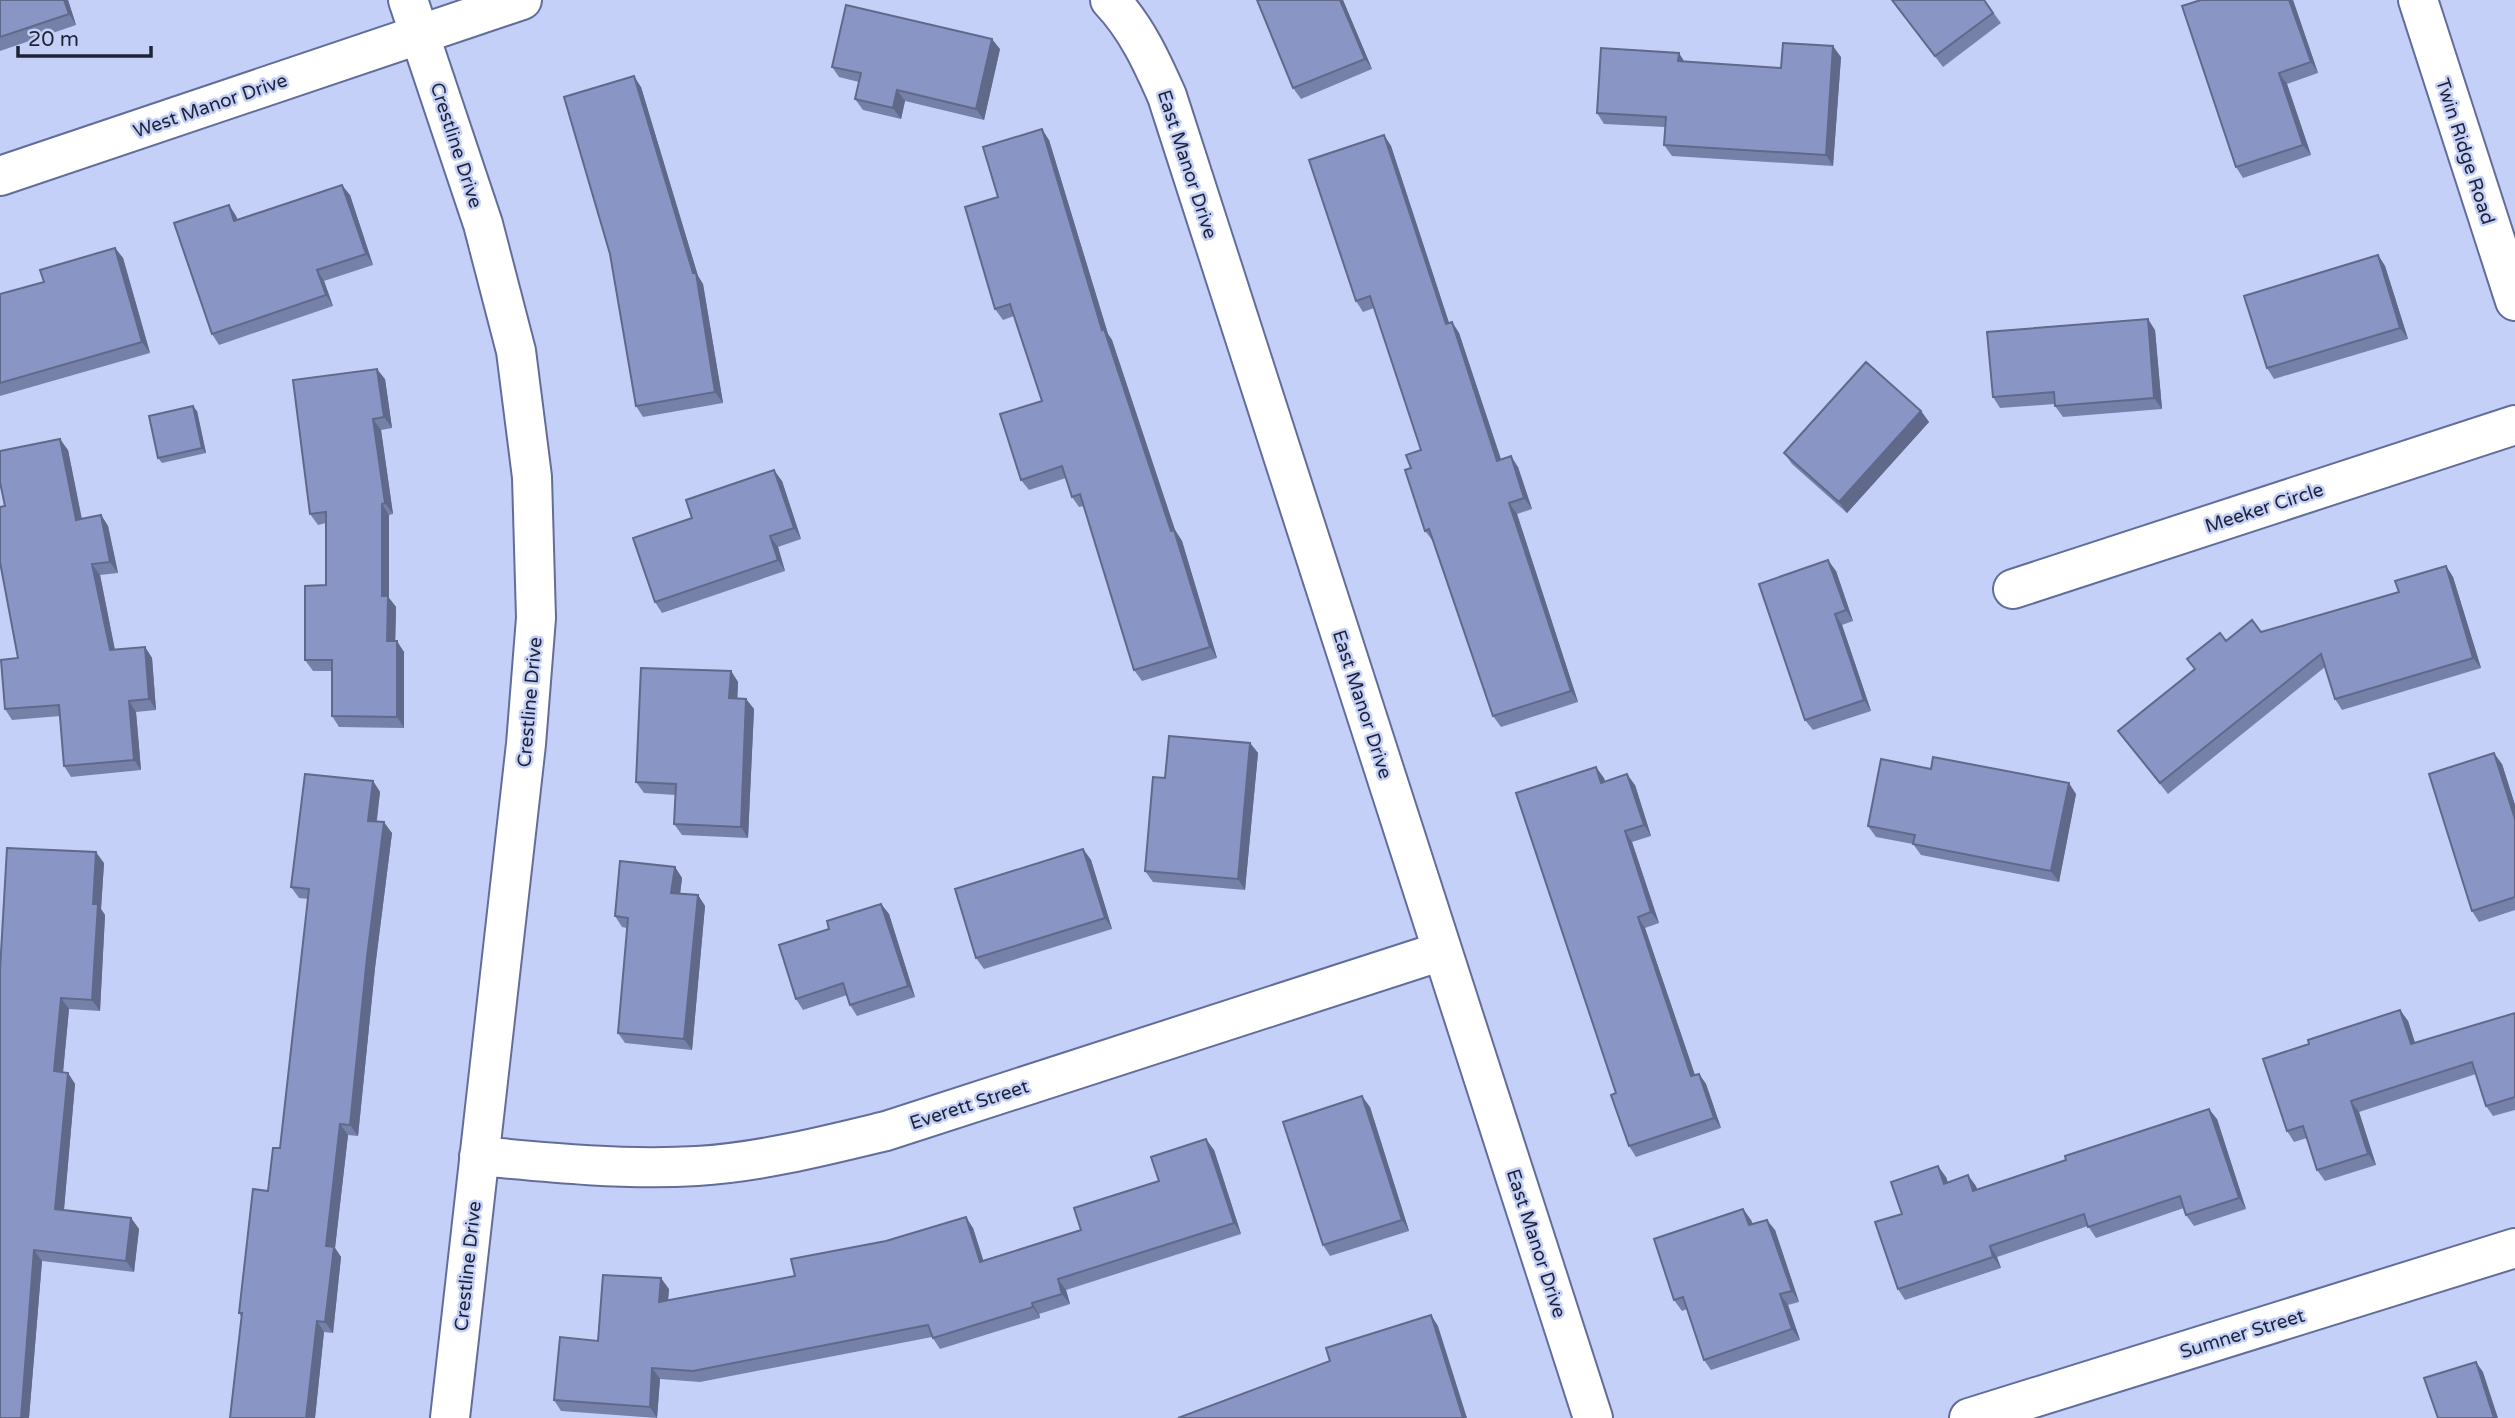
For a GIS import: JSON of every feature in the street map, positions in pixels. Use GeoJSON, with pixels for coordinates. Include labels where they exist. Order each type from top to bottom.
{"type":"FeatureCollection","features":[{"type":"Feature","properties":{"kind":"street"},"geometry":{"type":"LineString","coordinates":[[414,17],[522,0]]}},
{"type":"Feature","properties":{"kind":"street","name":"East Manor Drive"},"geometry":{"type":"LineString","coordinates":[[1110,0],[1121,11],[1151,58],[1167,96],[1593,1418]]}},
{"type":"Feature","properties":{"kind":"street","name":"Twin Ridge Road"},"geometry":{"type":"LineString","coordinates":[[2418,0],[2515,301]]}},
{"type":"Feature","properties":{"kind":"street","name":"West Manor Drive"},"geometry":{"type":"LineString","coordinates":[[0,176],[414,17]]}},
{"type":"Feature","properties":{"kind":"street","name":"Crestline Drive"},"geometry":{"type":"LineString","coordinates":[[414,17],[483,224],[516,351],[532,477],[536,618],[526,744],[450,1418]]}},
{"type":"Feature","properties":{"kind":"street","name":"Meeker Circle"},"geometry":{"type":"LineString","coordinates":[[2013,589],[2515,425]]}},
{"type":"Feature","properties":{"kind":"street","name":"Everett Street"},"geometry":{"type":"LineString","coordinates":[[479,1156],[590,1167],[699,1166],[793,1153],[886,1131],[1443,951]]}},
{"type":"Feature","properties":{"kind":"street","name":"Sumner Street"},"geometry":{"type":"LineString","coordinates":[[1969,1418],[2515,1248]]}},
{"type":"Feature","properties":{"kind":"building"},"geometry":{"type":"Polygon","coordinates":[[[0,0],[64,0],[69,14],[0,37],[0,0]]]}},
{"type":"Feature","properties":{"kind":"building"},"geometry":{"type":"Polygon","coordinates":[[[1257,0],[1340,0],[1365,59],[1293,88],[1257,0]]]}},
{"type":"Feature","properties":{"kind":"building"},"geometry":{"type":"Polygon","coordinates":[[[1892,0],[1984,0],[1993,13],[1935,56],[1892,0]]]}},
{"type":"Feature","properties":{"kind":"building"},"geometry":{"type":"Polygon","coordinates":[[[2201,0],[2289,0],[2311,62],[2279,73],[2303,145],[2236,167],[2182,6],[2201,0]]]}},
{"type":"Feature","properties":{"kind":"building"},"geometry":{"type":"Polygon","coordinates":[[[846,5],[992,39],[976,109],[897,90],[893,108],[855,99],[861,73],[832,67],[846,5]]]}},
{"type":"Feature","properties":{"kind":"building"},"geometry":{"type":"Polygon","coordinates":[[[1783,43],[1833,46],[1826,155],[1664,145],[1666,117],[1597,113],[1601,48],[1679,53],[1678,61],[1781,68],[1783,43]]]}},
{"type":"Feature","properties":{"kind":"building"},"geometry":{"type":"Polygon","coordinates":[[[634,76],[693,273],[696,273],[715,392],[636,406],[610,254],[564,97],[634,76]]]}},
{"type":"Feature","properties":{"kind":"building"},"geometry":{"type":"Polygon","coordinates":[[[1042,129],[1102,330],[1104,329],[1171,531],[1174,530],[1210,647],[1134,670],[1080,494],[1072,497],[1062,466],[1021,480],[1000,414],[1042,401],[1010,304],[995,309],[965,207],[998,197],[983,147],[1042,129]]]}},
{"type":"Feature","properties":{"kind":"building"},"geometry":{"type":"Polygon","coordinates":[[[1384,135],[1446,324],[1452,322],[1497,461],[1511,456],[1524,498],[1509,503],[1571,691],[1493,716],[1429,529],[1425,531],[1405,470],[1411,468],[1406,455],[1421,450],[1370,296],[1356,301],[1309,160],[1384,135]]]}},
{"type":"Feature","properties":{"kind":"building"},"geometry":{"type":"Polygon","coordinates":[[[342,185],[366,254],[317,270],[326,295],[212,334],[174,223],[229,205],[234,221],[342,185]]]}},
{"type":"Feature","properties":{"kind":"building"},"geometry":{"type":"Polygon","coordinates":[[[115,248],[142,342],[0,383],[0,294],[44,282],[40,270],[115,248]]]}},
{"type":"Feature","properties":{"kind":"building"},"geometry":{"type":"Polygon","coordinates":[[[2378,255],[2400,328],[2267,368],[2244,296],[2378,255]]]}},
{"type":"Feature","properties":{"kind":"building"},"geometry":{"type":"Polygon","coordinates":[[[2148,319],[2154,398],[2055,406],[2054,392],[1993,397],[1987,332],[2148,319]]]}},
{"type":"Feature","properties":{"kind":"building"},"geometry":{"type":"Polygon","coordinates":[[[1866,362],[1921,411],[1839,502],[1784,453],[1866,362]]]}},
{"type":"Feature","properties":{"kind":"building"},"geometry":{"type":"Polygon","coordinates":[[[377,369],[384,417],[373,419],[385,503],[382,504],[382,596],[388,596],[387,641],[397,641],[397,717],[332,716],[332,660],[305,660],[305,586],[326,585],[326,512],[310,514],[293,380],[377,369]]]}},
{"type":"Feature","properties":{"kind":"building"},"geometry":{"type":"Polygon","coordinates":[[[193,406],[202,448],[158,458],[149,416],[193,406]]]}},
{"type":"Feature","properties":{"kind":"building"},"geometry":{"type":"Polygon","coordinates":[[[60,439],[76,520],[101,515],[110,562],[92,564],[110,650],[145,647],[149,699],[129,701],[134,760],[64,766],[59,705],[5,709],[1,660],[18,658],[0,562],[0,507],[5,506],[0,482],[0,451],[60,439]]]}},
{"type":"Feature","properties":{"kind":"building"},"geometry":{"type":"Polygon","coordinates":[[[774,470],[794,528],[770,536],[778,560],[655,602],[633,538],[692,518],[686,500],[774,470]]]}},
{"type":"Feature","properties":{"kind":"building"},"geometry":{"type":"Polygon","coordinates":[[[1828,560],[1846,610],[1835,614],[1864,700],[1805,720],[1759,584],[1828,560]]]}},
{"type":"Feature","properties":{"kind":"building"},"geometry":{"type":"Polygon","coordinates":[[[2446,566],[2473,658],[2335,699],[2321,654],[2160,783],[2118,731],[2195,669],[2187,659],[2220,633],[2226,641],[2252,620],[2261,632],[2399,592],[2395,581],[2446,566]]]}},
{"type":"Feature","properties":{"kind":"building"},"geometry":{"type":"Polygon","coordinates":[[[641,668],[731,671],[729,698],[746,699],[741,827],[674,824],[676,784],[636,782],[641,668]]]}},
{"type":"Feature","properties":{"kind":"building"},"geometry":{"type":"Polygon","coordinates":[[[1169,736],[1250,743],[1238,879],[1145,871],[1153,777],[1165,778],[1169,736]]]}},
{"type":"Feature","properties":{"kind":"building"},"geometry":{"type":"Polygon","coordinates":[[[2494,753],[2515,819],[2515,897],[2472,911],[2429,774],[2494,753]]]}},
{"type":"Feature","properties":{"kind":"building"},"geometry":{"type":"Polygon","coordinates":[[[1933,757],[2069,783],[2051,871],[1913,844],[1915,835],[1868,826],[1881,759],[1931,769],[1933,757]]]}},
{"type":"Feature","properties":{"kind":"building"},"geometry":{"type":"Polygon","coordinates":[[[1596,767],[1601,783],[1627,774],[1644,825],[1625,831],[1651,912],[1638,917],[1691,1076],[1699,1074],[1714,1118],[1629,1146],[1611,1095],[1616,1093],[1516,793],[1596,767]]]}},
{"type":"Feature","properties":{"kind":"building"},"geometry":{"type":"Polygon","coordinates":[[[305,774],[373,781],[368,821],[384,822],[350,1125],[340,1124],[326,1246],[334,1247],[325,1322],[317,1321],[306,1418],[230,1418],[253,1189],[268,1191],[273,1148],[280,1148],[309,889],[291,887],[305,774]]]}},
{"type":"Feature","properties":{"kind":"building"},"geometry":{"type":"Polygon","coordinates":[[[7,848],[96,852],[93,904],[98,904],[92,1000],[61,998],[54,1071],[68,1073],[55,1209],[131,1218],[126,1261],[34,1250],[21,1418],[0,1418],[0,970],[7,848]]]}},
{"type":"Feature","properties":{"kind":"building"},"geometry":{"type":"Polygon","coordinates":[[[1083,849],[1105,918],[976,958],[955,889],[1083,849]]]}},
{"type":"Feature","properties":{"kind":"building"},"geometry":{"type":"Polygon","coordinates":[[[620,861],[675,867],[671,893],[698,895],[684,1039],[618,1033],[628,918],[615,916],[620,861]]]}},
{"type":"Feature","properties":{"kind":"building"},"geometry":{"type":"Polygon","coordinates":[[[881,904],[908,986],[850,1005],[843,983],[796,999],[779,945],[829,929],[827,921],[881,904]]]}},
{"type":"Feature","properties":{"kind":"building"},"geometry":{"type":"Polygon","coordinates":[[[2400,1010],[2411,1044],[2515,1013],[2515,1097],[2486,1106],[2472,1062],[2351,1101],[2368,1154],[2317,1170],[2303,1126],[2287,1131],[2263,1059],[2309,1044],[2308,1040],[2400,1010]]]}},
{"type":"Feature","properties":{"kind":"building"},"geometry":{"type":"Polygon","coordinates":[[[1362,1096],[1402,1220],[1323,1245],[1283,1122],[1362,1096]]]}},
{"type":"Feature","properties":{"kind":"building"},"geometry":{"type":"Polygon","coordinates":[[[2209,1109],[2239,1198],[2186,1215],[2180,1196],[2088,1227],[2084,1214],[1990,1246],[1993,1257],[1898,1289],[1875,1222],[1902,1214],[1891,1182],[1938,1166],[1944,1184],[1968,1175],[1973,1191],[2066,1160],[2065,1156],[2209,1109]]]}},
{"type":"Feature","properties":{"kind":"building"},"geometry":{"type":"Polygon","coordinates":[[[1206,1139],[1234,1223],[1058,1279],[1062,1294],[1032,1303],[1033,1307],[933,1338],[928,1325],[693,1371],[652,1368],[650,1407],[554,1400],[560,1337],[598,1341],[603,1275],[661,1278],[659,1302],[795,1276],[791,1259],[886,1241],[966,1217],[980,1262],[1081,1230],[1074,1208],[1159,1181],[1151,1157],[1206,1139]]]}},
{"type":"Feature","properties":{"kind":"building"},"geometry":{"type":"Polygon","coordinates":[[[1743,1209],[1749,1225],[1767,1220],[1792,1291],[1780,1294],[1792,1329],[1704,1360],[1683,1297],[1674,1300],[1654,1239],[1743,1209]]]}},
{"type":"Feature","properties":{"kind":"building"},"geometry":{"type":"Polygon","coordinates":[[[1431,1315],[1463,1418],[1178,1418],[1330,1361],[1326,1348],[1431,1315]]]}},
{"type":"Feature","properties":{"kind":"building"},"geometry":{"type":"Polygon","coordinates":[[[2476,1362],[2494,1418],[2438,1418],[2424,1378],[2476,1362]]]}}]}
